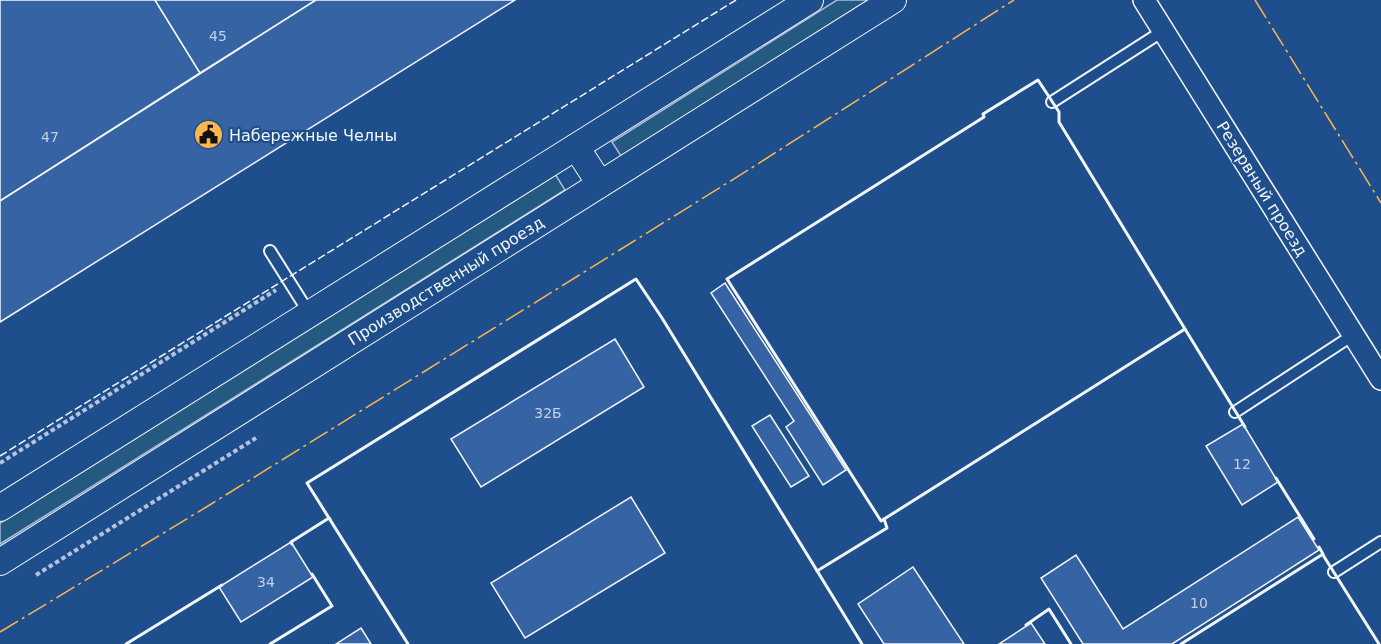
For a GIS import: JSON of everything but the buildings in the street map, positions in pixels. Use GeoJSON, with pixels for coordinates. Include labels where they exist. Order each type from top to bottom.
{"type":"FeatureCollection","features":[{"type":"Feature","properties":{"kind":"street"},"geometry":{"type":"LineString","coordinates":[[0,508],[810,0]]}},
{"type":"Feature","properties":{"kind":"street","name":"Производственный проезд"},"geometry":{"type":"LineString","coordinates":[[0,562],[893,0]]}},
{"type":"Feature","properties":{"kind":"street","name":"Резервный проезд"},"geometry":{"type":"LineString","coordinates":[[1144,0],[1381,379]]}},
{"type":"Feature","properties":{"kind":"street"},"geometry":{"type":"LineString","coordinates":[[576,147],[600,184]]}},
{"type":"Feature","properties":{"kind":"lane"},"geometry":{"type":"LineString","coordinates":[[1052,102],[1162,31]]}},
{"type":"Feature","properties":{"kind":"lane"},"geometry":{"type":"LineString","coordinates":[[270,252],[309,314]]}},
{"type":"Feature","properties":{"kind":"lane"},"geometry":{"type":"LineString","coordinates":[[1235,412],[1353,335]]}},
{"type":"Feature","properties":{"kind":"lane"},"geometry":{"type":"LineString","coordinates":[[1334,572],[1381,542]]}},
{"type":"Feature","properties":{"kind":"path"},"geometry":{"type":"LineString","coordinates":[[0,463],[289,282]]}},
{"type":"Feature","properties":{"kind":"path"},"geometry":{"type":"LineString","coordinates":[[36,575],[256,438]]}},
{"type":"Feature","properties":{"kind":"shaded area"},"geometry":{"type":"Polygon","coordinates":[[[837,0],[868,0],[621,156],[612,142],[837,0]]]}},
{"type":"Feature","properties":{"kind":"shaded area"},"geometry":{"type":"Polygon","coordinates":[[[555,174],[565,190],[0,544],[0,523],[555,174]]]}},
{"type":"Feature","properties":{"kind":"fence"},"geometry":{"type":"LineString","coordinates":[[0,456],[736,0]]}},
{"type":"Feature","properties":{"kind":"wall"},"geometry":{"type":"LineString","coordinates":[[1038,80],[1059,112],[1059,122],[1185,329],[881,521],[727,279],[984,117],[983,114],[1038,80]]}},
{"type":"Feature","properties":{"kind":"wall"},"geometry":{"type":"LineString","coordinates":[[408,644],[307,483],[636,279],[862,644]]}},
{"type":"Feature","properties":{"kind":"wall"},"geometry":{"type":"LineString","coordinates":[[1183,330],[1185,329],[1245,427]]}},
{"type":"Feature","properties":{"kind":"wall"},"geometry":{"type":"LineString","coordinates":[[1276,478],[1314,539]]}},
{"type":"Feature","properties":{"kind":"wall"},"geometry":{"type":"LineString","coordinates":[[292,544],[291,542],[330,519]]}},
{"type":"Feature","properties":{"kind":"wall"},"geometry":{"type":"LineString","coordinates":[[817,571],[887,528],[884,519]]}},
{"type":"Feature","properties":{"kind":"wall"},"geometry":{"type":"LineString","coordinates":[[1181,644],[1323,554],[1319,547]]}},
{"type":"Feature","properties":{"kind":"wall"},"geometry":{"type":"LineString","coordinates":[[1323,555],[1379,644]]}},
{"type":"Feature","properties":{"kind":"wall"},"geometry":{"type":"LineString","coordinates":[[270,644],[332,606],[312,574]]}},
{"type":"Feature","properties":{"kind":"wall"},"geometry":{"type":"LineString","coordinates":[[126,644],[222,585]]}},
{"type":"Feature","properties":{"kind":"wall"},"geometry":{"type":"LineString","coordinates":[[1026,625],[1049,609],[1071,644]]}},
{"type":"Feature","properties":{"kind":"power"},"geometry":{"type":"LineString","coordinates":[[0,632],[208,506],[753,167],[1014,0]]}},
{"type":"Feature","properties":{"kind":"power"},"geometry":{"type":"LineString","coordinates":[[1255,0],[1381,203]]}},
{"type":"Feature","properties":{"kind":"place","name":"Набережные Челны"},"geometry":{"type":"Point","coordinates":[208,135]}}]}
